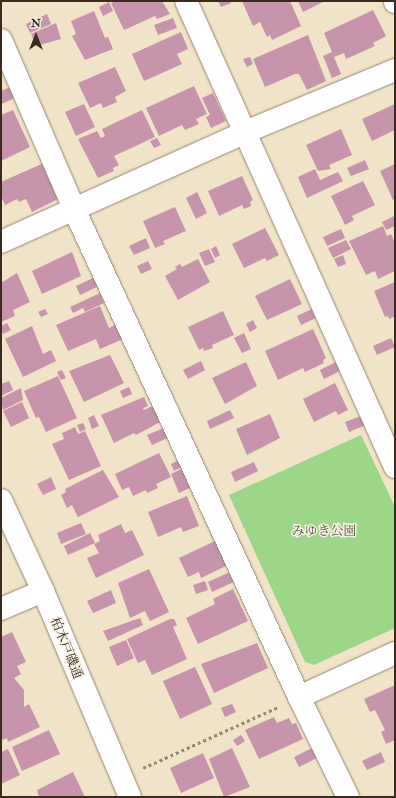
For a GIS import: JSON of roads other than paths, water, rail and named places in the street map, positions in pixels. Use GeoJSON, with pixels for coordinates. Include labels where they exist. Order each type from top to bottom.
{"type":"FeatureCollection","features":[{"type":"Feature","properties":{"kind":"street"},"geometry":{"type":"LineString","coordinates":[[186,1],[243,133],[395,468]]}},
{"type":"Feature","properties":{"kind":"street"},"geometry":{"type":"LineString","coordinates":[[1,40],[74,209],[299,697],[348,797]]}},
{"type":"Feature","properties":{"kind":"street"},"geometry":{"type":"LineString","coordinates":[[1,242],[243,133],[395,70]]}},
{"type":"Feature","properties":{"kind":"street","name":"柏木戸磯通"},"geometry":{"type":"LineString","coordinates":[[1,500],[43,591],[125,788]]}},
{"type":"Feature","properties":{"kind":"street"},"geometry":{"type":"LineString","coordinates":[[1,609],[43,591]]}},
{"type":"Feature","properties":{"kind":"street"},"geometry":{"type":"LineString","coordinates":[[299,697],[395,653]]}},
{"type":"Feature","properties":{"kind":"park label","name":"みゆき公園"},"geometry":{"type":"Point","coordinates":[324,531]}}]}
